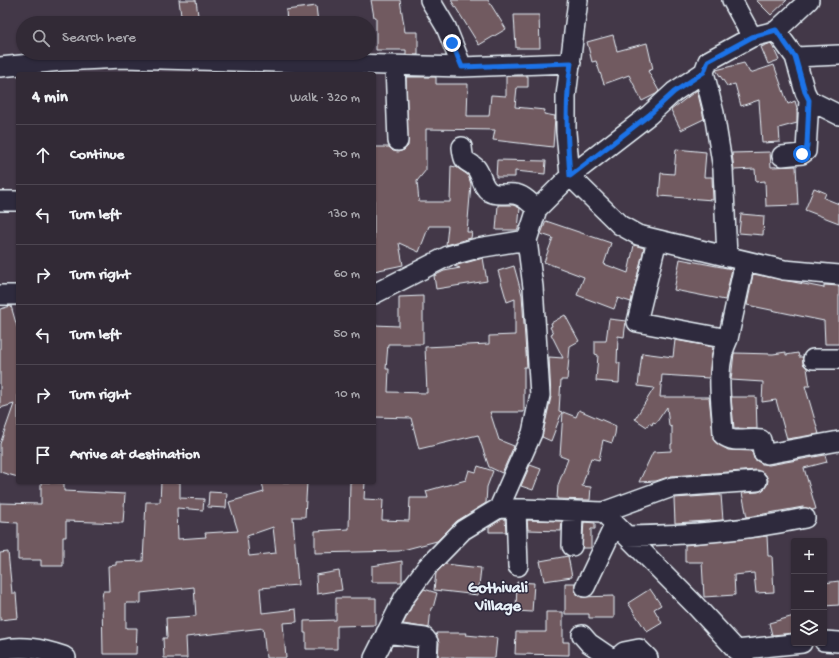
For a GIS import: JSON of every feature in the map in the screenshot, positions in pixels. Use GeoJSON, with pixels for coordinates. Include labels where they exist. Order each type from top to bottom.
{"type":"FeatureCollection","features":[{"type":"Feature","properties":{"kind":"street"},"geometry":{"type":"LineString","coordinates":[[430,0],[446,27],[462,67]]}},
{"type":"Feature","properties":{"kind":"street"},"geometry":{"type":"LineString","coordinates":[[578,0],[566,96],[566,132],[570,176],[620,225],[638,235],[784,270],[839,275]]}},
{"type":"Feature","properties":{"kind":"street"},"geometry":{"type":"LineString","coordinates":[[732,0],[752,37]]}},
{"type":"Feature","properties":{"kind":"street"},"geometry":{"type":"LineString","coordinates":[[809,0],[776,30],[752,37],[708,61],[704,72],[714,113],[736,259],[728,339],[723,349],[720,364],[723,435],[734,441],[761,440],[763,452],[767,454],[839,441]]}},
{"type":"Feature","properties":{"kind":"street"},"geometry":{"type":"LineString","coordinates":[[776,30],[795,57],[805,92],[809,100],[806,151],[802,154],[782,156]]}},
{"type":"Feature","properties":{"kind":"street"},"geometry":{"type":"LineString","coordinates":[[795,57],[839,56]]}},
{"type":"Feature","properties":{"kind":"street"},"geometry":{"type":"LineString","coordinates":[[0,67],[61,68],[111,60]]}},
{"type":"Feature","properties":{"kind":"street"},"geometry":{"type":"LineString","coordinates":[[147,60],[244,68],[395,66],[462,67],[571,63]]}},
{"type":"Feature","properties":{"kind":"street"},"geometry":{"type":"LineString","coordinates":[[395,66],[398,141]]}},
{"type":"Feature","properties":{"kind":"street"},"geometry":{"type":"LineString","coordinates":[[518,566],[507,509],[532,433],[540,395],[533,287],[527,240],[537,209],[570,176],[637,125],[674,92],[704,72]]}},
{"type":"Feature","properties":{"kind":"street"},"geometry":{"type":"LineString","coordinates":[[809,100],[839,115]]}},
{"type":"Feature","properties":{"kind":"street"},"geometry":{"type":"LineString","coordinates":[[462,147],[463,159],[466,163],[472,164],[478,170],[484,187],[489,192],[494,194],[514,194],[523,196],[537,209]]}},
{"type":"Feature","properties":{"kind":"street"},"geometry":{"type":"LineString","coordinates":[[0,201],[16,201]]}},
{"type":"Feature","properties":{"kind":"street"},"geometry":{"type":"LineString","coordinates":[[376,293],[448,256],[478,248],[527,240]]}},
{"type":"Feature","properties":{"kind":"street"},"geometry":{"type":"LineString","coordinates":[[658,240],[637,322],[728,339]]}},
{"type":"Feature","properties":{"kind":"street"},"geometry":{"type":"LineString","coordinates":[[813,359],[839,358]]}},
{"type":"Feature","properties":{"kind":"street"},"geometry":{"type":"LineString","coordinates":[[585,587],[615,524],[672,487],[756,481]]}},
{"type":"Feature","properties":{"kind":"street"},"geometry":{"type":"LineString","coordinates":[[376,658],[386,633],[404,598],[427,567],[463,530],[507,509],[573,511],[615,524],[686,535],[746,529],[805,518]]}},
{"type":"Feature","properties":{"kind":"street"},"geometry":{"type":"LineString","coordinates":[[572,546],[573,511]]}},
{"type":"Feature","properties":{"kind":"street"},"geometry":{"type":"LineString","coordinates":[[615,524],[694,604],[740,654],[791,645]]}},
{"type":"Feature","properties":{"kind":"street"},"geometry":{"type":"LineString","coordinates":[[386,633],[424,638],[428,642],[427,658]]}},
{"type":"Feature","properties":{"kind":"street"},"geometry":{"type":"LineString","coordinates":[[582,635],[589,643],[611,658]]}},
{"type":"Feature","properties":{"kind":"street"},"geometry":{"type":"LineString","coordinates":[[827,641],[839,642]]}},
{"type":"Feature","properties":{"kind":"street"},"geometry":{"type":"LineString","coordinates":[[0,650],[15,647],[32,647],[66,658]]}},
{"type":"Feature","properties":{"kind":"street"},"geometry":{"type":"LineString","coordinates":[[617,658],[624,652],[639,649],[648,658]]}},
{"type":"Feature","properties":{"kind":"building"},"geometry":{"type":"Polygon","coordinates":[[[179,0],[196,0],[198,16],[181,16],[179,0]]]}},
{"type":"Feature","properties":{"kind":"building"},"geometry":{"type":"Polygon","coordinates":[[[371,0],[400,0],[405,32],[418,32],[418,55],[406,55],[406,50],[376,50],[376,16],[374,16],[371,0]]]}},
{"type":"Feature","properties":{"kind":"building"},"geometry":{"type":"Polygon","coordinates":[[[451,0],[488,0],[506,29],[479,45],[451,0]]]}},
{"type":"Feature","properties":{"kind":"building"},"geometry":{"type":"Polygon","coordinates":[[[756,0],[787,0],[771,15],[756,0]]]}},
{"type":"Feature","properties":{"kind":"building"},"geometry":{"type":"Polygon","coordinates":[[[316,6],[317,16],[286,16],[286,10],[316,6]]]}},
{"type":"Feature","properties":{"kind":"building"},"geometry":{"type":"Polygon","coordinates":[[[514,15],[539,15],[540,48],[516,48],[514,15]]]}},
{"type":"Feature","properties":{"kind":"building"},"geometry":{"type":"Polygon","coordinates":[[[613,35],[617,51],[647,43],[653,69],[648,71],[659,91],[656,94],[642,101],[629,75],[604,84],[596,61],[592,62],[587,42],[613,35]]]}},
{"type":"Feature","properties":{"kind":"building"},"geometry":{"type":"Polygon","coordinates":[[[771,43],[779,60],[768,64],[761,47],[771,43]]]}},
{"type":"Feature","properties":{"kind":"building"},"geometry":{"type":"Polygon","coordinates":[[[744,63],[750,73],[774,65],[788,104],[795,101],[797,108],[797,123],[779,128],[780,142],[762,143],[759,100],[741,106],[735,84],[727,86],[716,70],[744,63]]]}},
{"type":"Feature","properties":{"kind":"building"},"geometry":{"type":"Polygon","coordinates":[[[506,76],[528,76],[528,87],[517,87],[515,107],[545,110],[544,114],[555,116],[553,147],[493,140],[495,130],[426,129],[426,170],[417,181],[419,202],[450,202],[451,166],[456,167],[468,175],[471,184],[467,232],[472,232],[471,238],[446,245],[448,226],[429,226],[419,252],[399,243],[403,265],[376,271],[376,147],[389,147],[393,151],[398,152],[404,150],[408,146],[406,77],[436,77],[436,84],[468,84],[467,116],[489,116],[491,95],[506,96],[506,76]]]}},
{"type":"Feature","properties":{"kind":"building"},"geometry":{"type":"Polygon","coordinates":[[[697,90],[704,119],[681,130],[671,110],[697,90]]]}},
{"type":"Feature","properties":{"kind":"building"},"geometry":{"type":"Polygon","coordinates":[[[676,149],[706,152],[704,177],[712,177],[713,200],[659,196],[661,173],[674,174],[676,149]]]}},
{"type":"Feature","properties":{"kind":"building"},"geometry":{"type":"Polygon","coordinates":[[[770,152],[771,167],[796,166],[798,205],[766,206],[765,181],[756,182],[755,169],[734,170],[732,153],[770,152]]]}},
{"type":"Feature","properties":{"kind":"building"},"geometry":{"type":"Polygon","coordinates":[[[497,160],[546,161],[545,174],[515,171],[515,177],[496,177],[497,160]]]}},
{"type":"Feature","properties":{"kind":"building"},"geometry":{"type":"Polygon","coordinates":[[[814,188],[826,193],[824,198],[839,204],[839,223],[805,210],[814,188]]]}},
{"type":"Feature","properties":{"kind":"building"},"geometry":{"type":"Polygon","coordinates":[[[498,205],[513,205],[520,208],[518,230],[496,230],[498,205]]]}},
{"type":"Feature","properties":{"kind":"building"},"geometry":{"type":"Polygon","coordinates":[[[741,214],[764,216],[763,235],[739,233],[741,214]]]}},
{"type":"Feature","properties":{"kind":"building"},"geometry":{"type":"Polygon","coordinates":[[[546,221],[611,243],[604,264],[628,273],[634,245],[644,248],[631,302],[618,298],[614,309],[577,295],[584,277],[544,262],[553,238],[541,234],[546,221]]]}},
{"type":"Feature","properties":{"kind":"building"},"geometry":{"type":"Polygon","coordinates":[[[483,258],[487,281],[436,289],[434,276],[444,271],[460,268],[454,266],[483,258]]]}},
{"type":"Feature","properties":{"kind":"building"},"geometry":{"type":"Polygon","coordinates":[[[680,259],[732,269],[725,300],[674,290],[680,259]]]}},
{"type":"Feature","properties":{"kind":"building"},"geometry":{"type":"Polygon","coordinates":[[[514,266],[522,295],[527,367],[524,367],[524,412],[490,412],[499,440],[514,446],[502,473],[489,467],[478,435],[419,449],[411,418],[376,417],[376,325],[399,326],[399,297],[423,296],[423,344],[388,344],[386,369],[389,369],[388,392],[427,393],[425,347],[489,344],[489,336],[515,335],[515,299],[507,302],[498,271],[514,266]]]}},
{"type":"Feature","properties":{"kind":"building"},"geometry":{"type":"Polygon","coordinates":[[[753,274],[824,288],[824,285],[839,286],[839,344],[825,344],[824,321],[747,305],[753,274]]]}},
{"type":"Feature","properties":{"kind":"building"},"geometry":{"type":"Polygon","coordinates":[[[11,306],[16,323],[16,476],[0,472],[0,444],[14,404],[0,408],[0,309],[11,306]]]}},
{"type":"Feature","properties":{"kind":"building"},"geometry":{"type":"Polygon","coordinates":[[[565,315],[579,341],[570,346],[567,380],[561,380],[559,411],[562,412],[551,441],[542,437],[551,397],[549,357],[563,358],[551,334],[553,333],[550,327],[552,326],[551,323],[565,315]]]}},
{"type":"Feature","properties":{"kind":"building"},"geometry":{"type":"Polygon","coordinates":[[[609,319],[626,321],[624,337],[618,336],[617,363],[620,363],[619,383],[596,381],[598,355],[595,354],[595,341],[606,341],[609,319]]]}},
{"type":"Feature","properties":{"kind":"building"},"geometry":{"type":"Polygon","coordinates":[[[675,340],[713,347],[709,378],[662,375],[660,397],[709,397],[714,441],[728,450],[752,451],[754,459],[762,464],[769,465],[825,455],[827,462],[804,468],[816,509],[812,510],[803,507],[747,517],[742,493],[758,492],[763,490],[767,485],[768,480],[766,475],[757,470],[671,476],[656,481],[639,482],[653,452],[671,451],[672,444],[672,427],[669,426],[667,407],[656,423],[653,422],[652,425],[649,423],[647,427],[635,419],[654,388],[638,386],[642,353],[673,357],[675,340]]]}},
{"type":"Feature","properties":{"kind":"building"},"geometry":{"type":"Polygon","coordinates":[[[786,352],[786,355],[798,353],[799,357],[803,357],[803,364],[807,368],[810,386],[805,386],[819,434],[787,439],[776,400],[762,402],[763,382],[731,380],[734,353],[773,354],[786,352]]]}},
{"type":"Feature","properties":{"kind":"building"},"geometry":{"type":"Polygon","coordinates":[[[731,397],[756,397],[757,429],[734,428],[731,397]]]}},
{"type":"Feature","properties":{"kind":"building"},"geometry":{"type":"Polygon","coordinates":[[[579,410],[616,426],[615,434],[612,443],[603,440],[599,460],[591,458],[582,486],[591,487],[590,500],[557,499],[558,485],[568,459],[560,456],[563,412],[576,417],[579,410]]]}},
{"type":"Feature","properties":{"kind":"building"},"geometry":{"type":"Polygon","coordinates":[[[530,465],[541,469],[533,490],[521,486],[530,465]]]}},
{"type":"Feature","properties":{"kind":"building"},"geometry":{"type":"Polygon","coordinates":[[[478,466],[493,471],[487,487],[486,503],[457,521],[437,541],[399,551],[315,553],[315,531],[349,529],[350,484],[365,484],[364,499],[383,500],[382,520],[409,521],[410,498],[428,498],[426,491],[466,480],[469,470],[476,472],[478,466]]]}},
{"type":"Feature","properties":{"kind":"building"},"geometry":{"type":"Polygon","coordinates":[[[41,484],[64,484],[64,491],[125,494],[123,523],[66,521],[66,537],[63,537],[63,566],[41,566],[41,560],[18,560],[18,523],[0,522],[0,503],[41,504],[41,484]]]}},
{"type":"Feature","properties":{"kind":"building"},"geometry":{"type":"Polygon","coordinates":[[[161,484],[180,484],[180,498],[204,499],[203,510],[177,508],[178,539],[206,537],[205,533],[238,531],[229,502],[264,492],[262,484],[307,484],[305,517],[293,517],[298,585],[260,588],[262,613],[296,609],[297,622],[283,623],[286,658],[266,658],[263,628],[186,637],[187,658],[164,658],[163,638],[167,638],[166,618],[196,616],[194,587],[141,593],[141,603],[126,603],[126,628],[137,628],[136,654],[103,654],[102,598],[103,591],[109,591],[108,566],[116,565],[116,562],[143,561],[146,502],[160,502],[161,484]],[[273,527],[247,536],[249,556],[276,553],[273,527]]]}},
{"type":"Feature","properties":{"kind":"building"},"geometry":{"type":"Polygon","coordinates":[[[209,492],[227,493],[226,508],[208,507],[209,492]]]}},
{"type":"Feature","properties":{"kind":"building"},"geometry":{"type":"Polygon","coordinates":[[[721,495],[723,520],[675,523],[674,498],[721,495]]]}},
{"type":"Feature","properties":{"kind":"building"},"geometry":{"type":"Polygon","coordinates":[[[502,519],[505,519],[506,532],[489,532],[489,527],[502,519]]]}},
{"type":"Feature","properties":{"kind":"building"},"geometry":{"type":"Polygon","coordinates":[[[527,520],[562,521],[561,531],[528,530],[527,520]]]}},
{"type":"Feature","properties":{"kind":"building"},"geometry":{"type":"Polygon","coordinates":[[[584,522],[595,523],[595,529],[591,529],[591,548],[582,548],[584,522]]]}},
{"type":"Feature","properties":{"kind":"building"},"geometry":{"type":"Polygon","coordinates":[[[767,536],[768,556],[772,556],[774,592],[756,593],[754,573],[734,575],[735,595],[704,597],[702,562],[685,562],[685,545],[767,536]]]}},
{"type":"Feature","properties":{"kind":"building"},"geometry":{"type":"Polygon","coordinates":[[[8,552],[12,593],[16,593],[18,618],[0,620],[0,553],[8,552]]]}},
{"type":"Feature","properties":{"kind":"building"},"geometry":{"type":"Polygon","coordinates":[[[568,556],[572,577],[544,581],[540,561],[568,556]]]}},
{"type":"Feature","properties":{"kind":"building"},"geometry":{"type":"Polygon","coordinates":[[[402,561],[402,582],[372,582],[372,566],[402,561]]]}},
{"type":"Feature","properties":{"kind":"building"},"geometry":{"type":"Polygon","coordinates":[[[445,564],[481,568],[478,595],[434,590],[436,573],[445,564]]]}},
{"type":"Feature","properties":{"kind":"building"},"geometry":{"type":"Polygon","coordinates":[[[339,571],[342,590],[317,594],[316,575],[339,571]]]}},
{"type":"Feature","properties":{"kind":"building"},"geometry":{"type":"Polygon","coordinates":[[[839,581],[839,605],[827,606],[827,583],[839,581]]]}},
{"type":"Feature","properties":{"kind":"building"},"geometry":{"type":"Polygon","coordinates":[[[517,582],[534,583],[532,612],[516,611],[517,582]]]}},
{"type":"Feature","properties":{"kind":"building"},"geometry":{"type":"Polygon","coordinates":[[[565,583],[575,583],[576,593],[581,597],[614,596],[614,618],[589,618],[589,614],[565,614],[565,583]]]}},
{"type":"Feature","properties":{"kind":"building"},"geometry":{"type":"Polygon","coordinates":[[[424,589],[437,593],[433,608],[431,608],[429,628],[403,624],[413,604],[424,589]]]}},
{"type":"Feature","properties":{"kind":"building"},"geometry":{"type":"Polygon","coordinates":[[[650,589],[661,605],[654,609],[662,623],[647,632],[628,603],[650,589]]]}},
{"type":"Feature","properties":{"kind":"building"},"geometry":{"type":"Polygon","coordinates":[[[336,598],[376,598],[376,625],[337,626],[337,649],[306,649],[304,621],[336,620],[336,598]]]}},
{"type":"Feature","properties":{"kind":"building"},"geometry":{"type":"Polygon","coordinates":[[[546,612],[563,612],[563,642],[569,642],[569,655],[515,654],[516,632],[546,632],[546,612]]]}},
{"type":"Feature","properties":{"kind":"building"},"geometry":{"type":"Polygon","coordinates":[[[791,617],[791,633],[772,635],[769,623],[791,617]]]}},
{"type":"Feature","properties":{"kind":"building"},"geometry":{"type":"Polygon","coordinates":[[[436,633],[467,633],[466,635],[497,638],[495,658],[438,657],[439,643],[436,633]]]}},
{"type":"Feature","properties":{"kind":"district","name":"Gothivali Village"},"geometry":{"type":"Point","coordinates":[498,598]}},
{"type":"Feature","properties":{"kind":"route"},"geometry":{"type":"LineString","coordinates":[[452,43],[462,67],[571,63],[566,96],[566,132],[570,176],[649,115],[674,92],[704,72],[708,61],[752,37],[776,30],[795,57],[805,92],[809,100],[807,145],[806,151],[802,154]]}}]}
